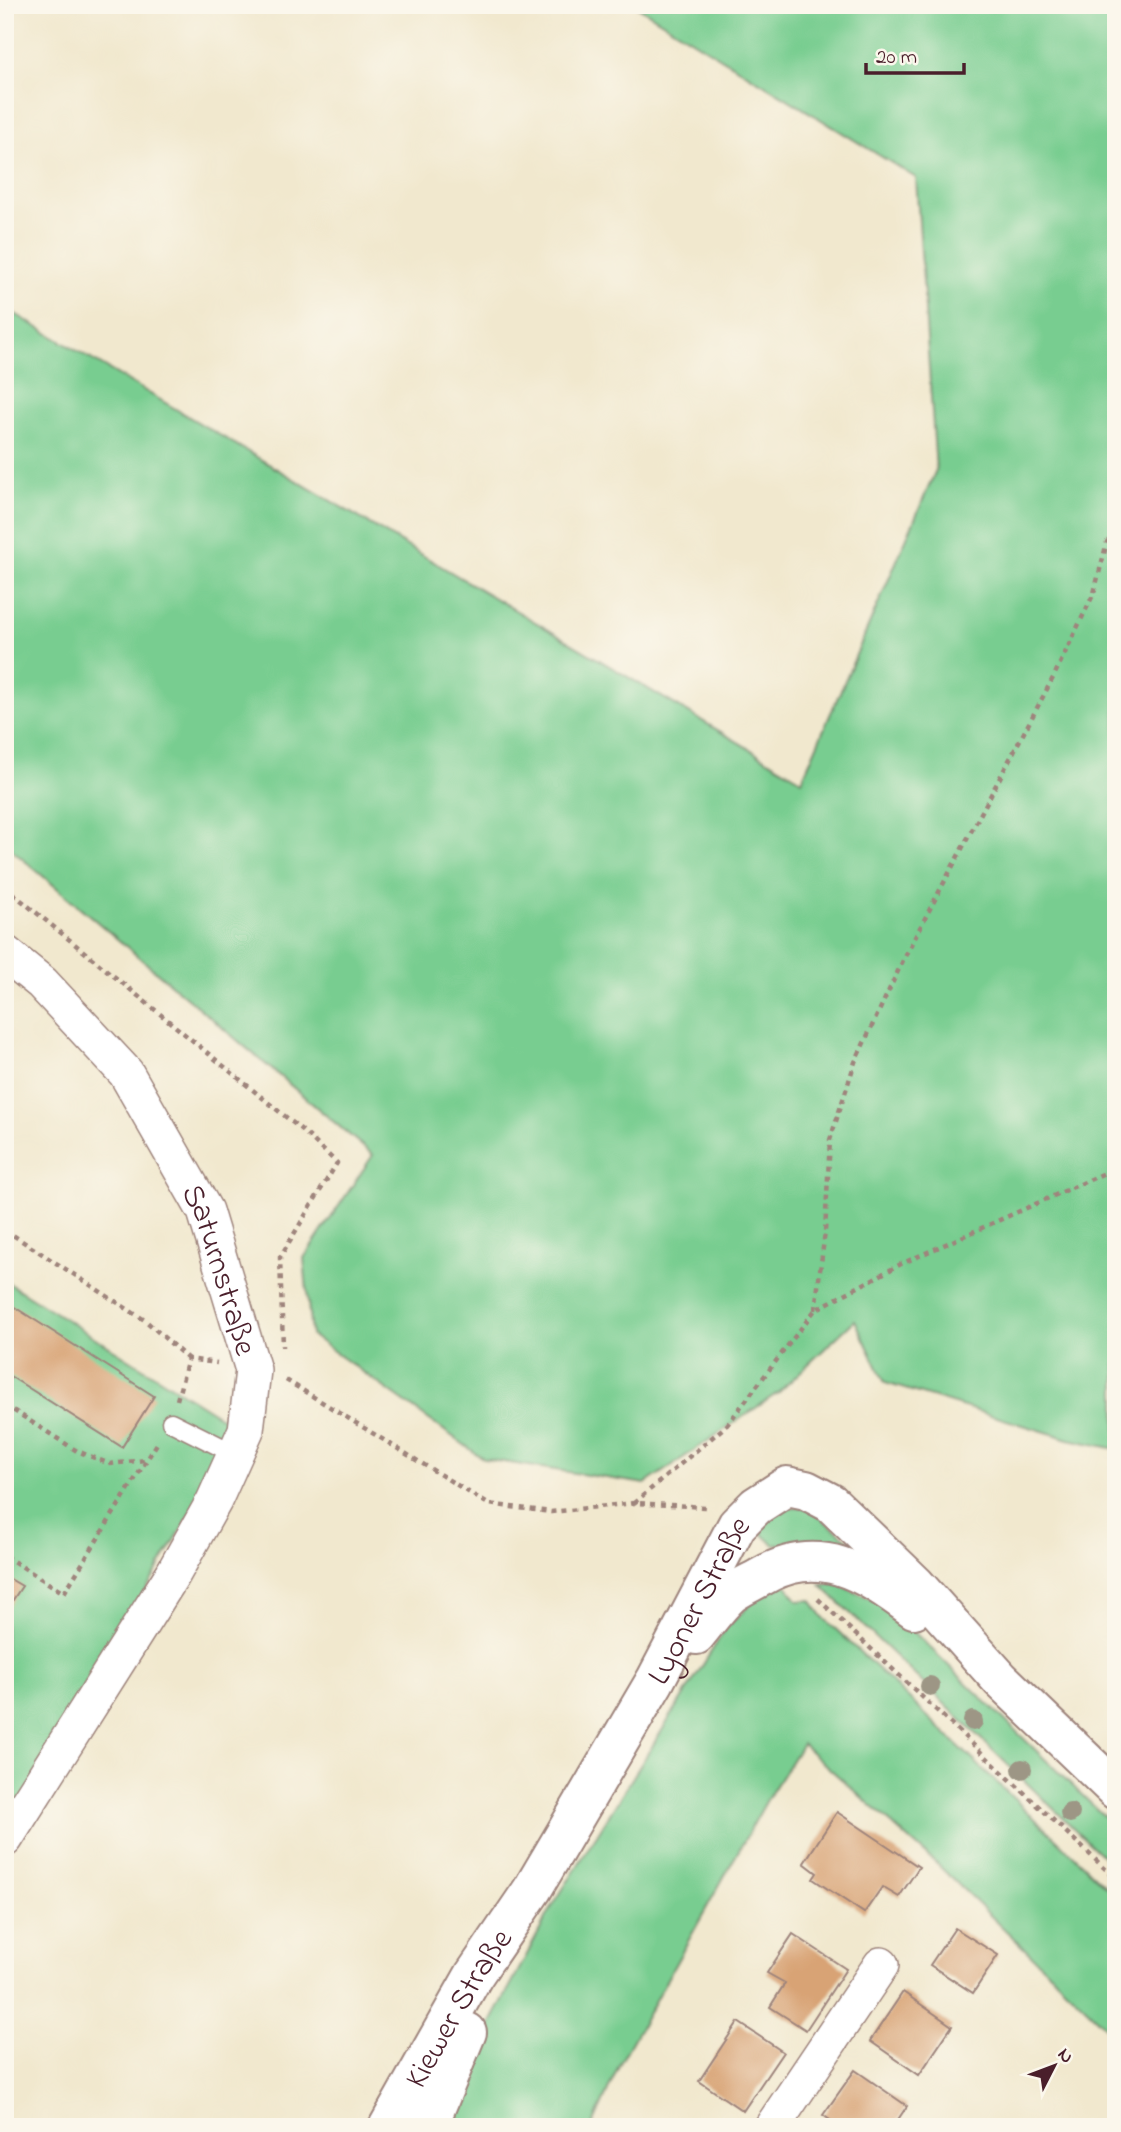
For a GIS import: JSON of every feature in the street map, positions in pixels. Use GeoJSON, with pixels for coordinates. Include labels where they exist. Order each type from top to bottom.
{"type":"FeatureCollection","features":[{"type":"Feature","properties":{"kind":"main road","name":"Lyoner Straße"},"geometry":{"type":"LineString","coordinates":[[655,1681],[737,1525],[756,1506],[787,1486],[806,1490],[831,1503],[915,1584],[1000,1679]]}},
{"type":"Feature","properties":{"kind":"main road","name":"Lyoner Straße"},"geometry":{"type":"LineString","coordinates":[[655,1681],[732,1593],[780,1565],[806,1561],[835,1563],[862,1573],[929,1620],[1000,1679],[1116,1790]]}},
{"type":"Feature","properties":{"kind":"main road","name":"Kiewer Straße"},"geometry":{"type":"LineString","coordinates":[[388,2127],[474,1975],[532,1890],[655,1681]]}},
{"type":"Feature","properties":{"kind":"main road","name":"Kiewer Straße"},"geometry":{"type":"LineString","coordinates":[[428,2127],[443,2087],[532,1890]]}},
{"type":"Feature","properties":{"kind":"street","name":"Saturnstraße"},"geometry":{"type":"LineString","coordinates":[[5,953],[42,983],[126,1073],[205,1211],[274,1372],[214,1500],[173,1574],[5,1839]]}},
{"type":"Feature","properties":{"kind":"street"},"geometry":{"type":"LineString","coordinates":[[772,2127],[881,1965]]}},
{"type":"Feature","properties":{"kind":"lane"},"geometry":{"type":"LineString","coordinates":[[171,1422],[235,1454]]}},
{"type":"Feature","properties":{"kind":"path"},"geometry":{"type":"LineString","coordinates":[[815,1310],[825,1232],[830,1140],[855,1062],[907,952],[1054,676],[1094,593],[1107,542],[1116,533]]}},
{"type":"Feature","properties":{"kind":"path"},"geometry":{"type":"LineString","coordinates":[[5,887],[303,1130],[337,1163],[281,1257],[284,1352]]}},
{"type":"Feature","properties":{"kind":"path"},"geometry":{"type":"LineString","coordinates":[[634,1503],[727,1425],[815,1310],[901,1264],[1116,1168]]}},
{"type":"Feature","properties":{"kind":"path"},"geometry":{"type":"LineString","coordinates":[[5,1230],[146,1321],[188,1359],[274,1372],[488,1504],[551,1513],[634,1503],[704,1506],[737,1525]]}},
{"type":"Feature","properties":{"kind":"path"},"geometry":{"type":"LineString","coordinates":[[5,1556],[64,1593],[171,1422],[188,1359]]}},
{"type":"Feature","properties":{"kind":"path"},"geometry":{"type":"LineString","coordinates":[[5,1405],[77,1451],[110,1464],[146,1460]]}},
{"type":"Feature","properties":{"kind":"path"},"geometry":{"type":"LineString","coordinates":[[820,1600],[1116,1879]]}},
{"type":"Feature","properties":{"kind":"green space"},"geometry":{"type":"Polygon","coordinates":[[[635,5],[1116,5],[1116,1449],[1069,1439],[885,1383],[855,1320],[779,1392],[645,1484],[484,1459],[311,1335],[304,1258],[373,1155],[5,844],[5,308],[802,780],[936,470],[916,178],[635,5]]]}},
{"type":"Feature","properties":{"kind":"green space"},"geometry":{"type":"Polygon","coordinates":[[[5,1281],[240,1429],[5,1832],[5,1281]]]}},
{"type":"Feature","properties":{"kind":"green space"},"geometry":{"type":"Polygon","coordinates":[[[787,1508],[808,1508],[879,1564],[851,1552],[817,1543],[774,1545],[754,1526],[787,1508]]]}},
{"type":"Feature","properties":{"kind":"green space"},"geometry":{"type":"Polygon","coordinates":[[[835,1583],[880,1603],[916,1634],[1116,1828],[1116,1869],[821,1585],[835,1583]]]}},
{"type":"Feature","properties":{"kind":"green space"},"geometry":{"type":"Polygon","coordinates":[[[785,1584],[798,1601],[811,1600],[823,1617],[1116,1896],[1116,2037],[938,1865],[802,1744],[768,1798],[620,2063],[592,2127],[446,2127],[483,2038],[553,1905],[726,1628],[755,1600],[785,1584]]]}},
{"type":"Feature","properties":{"kind":"building"},"geometry":{"type":"Polygon","coordinates":[[[5,1301],[154,1396],[122,1447],[5,1373],[5,1301]]]}},
{"type":"Feature","properties":{"kind":"building"},"geometry":{"type":"Polygon","coordinates":[[[5,1576],[22,1586],[5,1612],[5,1576]]]}},
{"type":"Feature","properties":{"kind":"building"},"geometry":{"type":"Polygon","coordinates":[[[837,1812],[919,1867],[899,1897],[882,1887],[864,1913],[813,1879],[817,1873],[804,1863],[837,1812]]]}},
{"type":"Feature","properties":{"kind":"building"},"geometry":{"type":"Polygon","coordinates":[[[955,1928],[998,1955],[973,1993],[930,1965],[955,1928]]]}},
{"type":"Feature","properties":{"kind":"building"},"geometry":{"type":"Polygon","coordinates":[[[793,1934],[846,1969],[806,2030],[770,2007],[785,1983],[767,1973],[793,1934]]]}},
{"type":"Feature","properties":{"kind":"building"},"geometry":{"type":"Polygon","coordinates":[[[903,1992],[952,2026],[919,2075],[870,2041],[903,1992]]]}},
{"type":"Feature","properties":{"kind":"building"},"geometry":{"type":"Polygon","coordinates":[[[738,2022],[783,2052],[743,2111],[699,2081],[738,2022]]]}},
{"type":"Feature","properties":{"kind":"building"},"geometry":{"type":"Polygon","coordinates":[[[855,2070],[907,2106],[893,2127],[840,2127],[823,2115],[855,2070]]]}}]}
